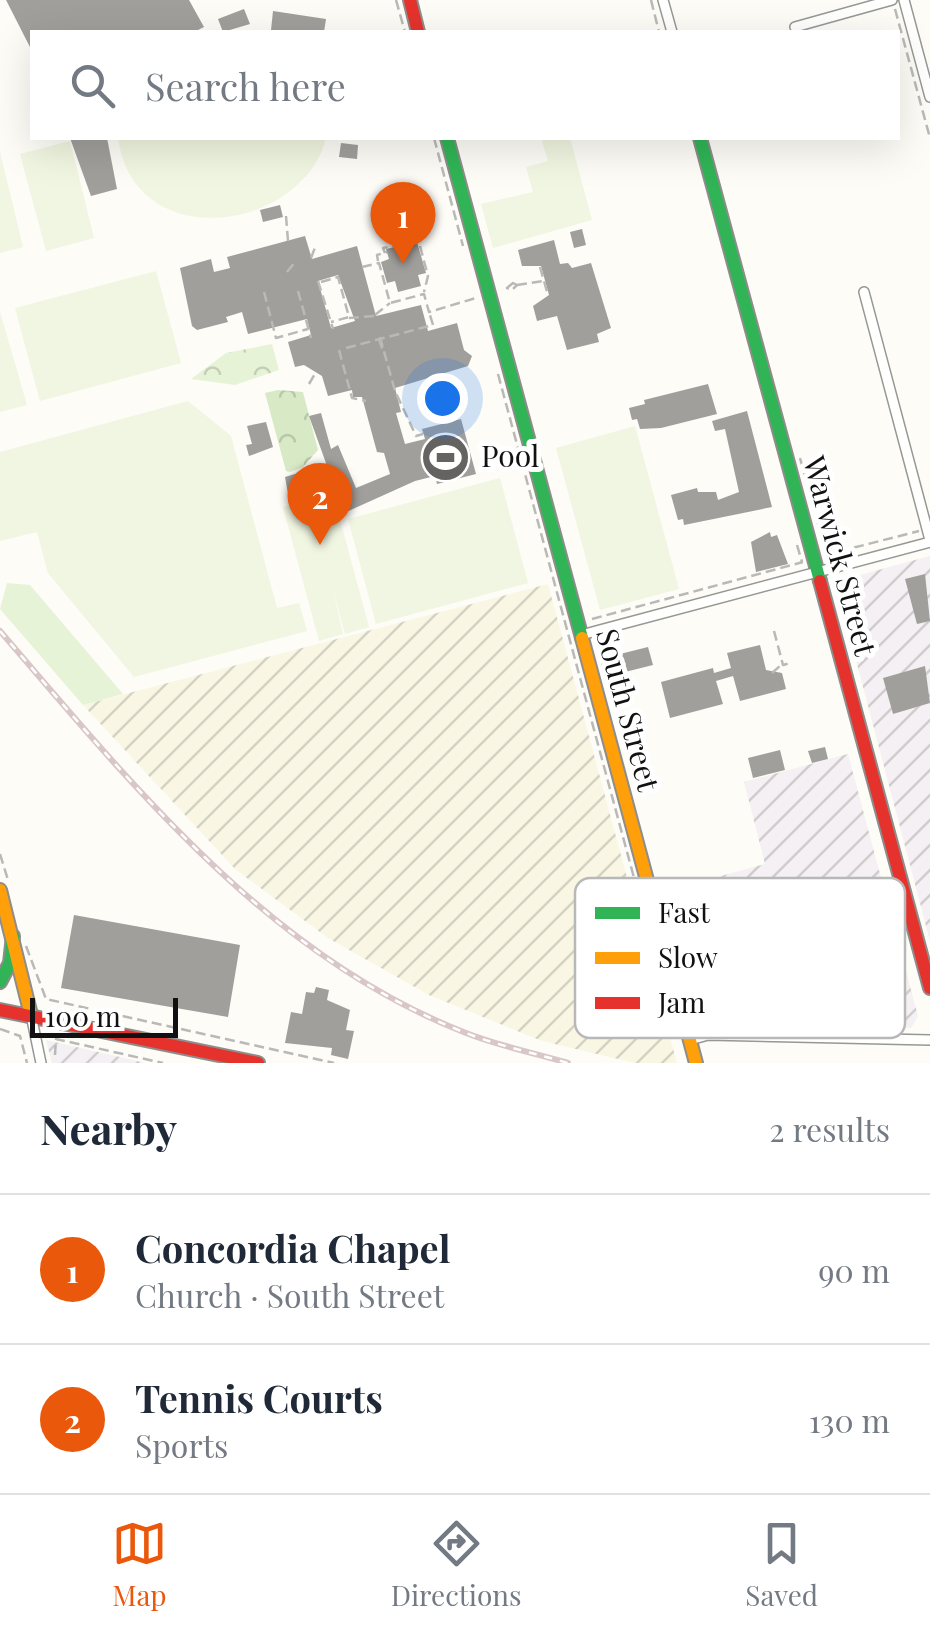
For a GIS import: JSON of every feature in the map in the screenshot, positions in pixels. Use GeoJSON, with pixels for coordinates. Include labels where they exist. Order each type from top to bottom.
{"type":"FeatureCollection","features":[{"type":"Feature","properties":{"kind":"main road"},"geometry":{"type":"LineString","coordinates":[[410,0],[418,30]]}},
{"type":"Feature","properties":{"kind":"main road","name":"South Street"},"geometry":{"type":"LineString","coordinates":[[448,140],[582,635],[643,878]]}},
{"type":"Feature","properties":{"kind":"main road","name":"Warwick Street"},"geometry":{"type":"LineString","coordinates":[[701,140],[819,562],[901,878]]}},
{"type":"Feature","properties":{"kind":"main road"},"geometry":{"type":"LineString","coordinates":[[0,890],[31,1015]]}},
{"type":"Feature","properties":{"kind":"main road","name":"Warwick Street"},"geometry":{"type":"LineString","coordinates":[[905,892],[930,988]]}},
{"type":"Feature","properties":{"kind":"main road"},"geometry":{"type":"LineString","coordinates":[[0,982],[10,963],[13,936]]}},
{"type":"Feature","properties":{"kind":"main road"},"geometry":{"type":"LineString","coordinates":[[0,1010],[258,1063]]}},
{"type":"Feature","properties":{"kind":"main road","name":"South Street"},"geometry":{"type":"LineString","coordinates":[[683,1038],[696,1063]]}},
{"type":"Feature","properties":{"kind":"street"},"geometry":{"type":"LineString","coordinates":[[663,0],[671,30]]}},
{"type":"Feature","properties":{"kind":"street"},"geometry":{"type":"LineString","coordinates":[[796,27],[892,0]]}},
{"type":"Feature","properties":{"kind":"street"},"geometry":{"type":"LineString","coordinates":[[904,0],[930,97]]}},
{"type":"Feature","properties":{"kind":"street"},"geometry":{"type":"LineString","coordinates":[[582,635],[819,562],[930,541],[864,292]]}},
{"type":"Feature","properties":{"kind":"street"},"geometry":{"type":"LineString","coordinates":[[31,1015],[41,1063]]}},
{"type":"Feature","properties":{"kind":"street"},"geometry":{"type":"LineString","coordinates":[[685,1045],[701,1038]]}},
{"type":"Feature","properties":{"kind":"street"},"geometry":{"type":"LineString","coordinates":[[841,1038],[930,1040]]}},
{"type":"Feature","properties":{"kind":"path"},"geometry":{"type":"LineString","coordinates":[[396,0],[404,30]]}},
{"type":"Feature","properties":{"kind":"path"},"geometry":{"type":"LineString","coordinates":[[650,0],[658,30]]}},
{"type":"Feature","properties":{"kind":"path"},"geometry":{"type":"LineString","coordinates":[[892,0],[930,138]]}},
{"type":"Feature","properties":{"kind":"path"},"geometry":{"type":"LineString","coordinates":[[435,140],[468,260]]}},
{"type":"Feature","properties":{"kind":"path"},"geometry":{"type":"LineString","coordinates":[[389,206],[399,244],[384,248],[386,252],[377,255],[390,303]]}},
{"type":"Feature","properties":{"kind":"path"},"geometry":{"type":"LineString","coordinates":[[286,216],[288,241]]}},
{"type":"Feature","properties":{"kind":"path"},"geometry":{"type":"LineString","coordinates":[[311,258],[316,244]]}},
{"type":"Feature","properties":{"kind":"path"},"geometry":{"type":"LineString","coordinates":[[346,348],[433,325],[424,294],[425,267],[420,246]]}},
{"type":"Feature","properties":{"kind":"path"},"geometry":{"type":"LineString","coordinates":[[288,272],[294,262]]}},
{"type":"Feature","properties":{"kind":"path"},"geometry":{"type":"LineString","coordinates":[[362,267],[379,263]]}},
{"type":"Feature","properties":{"kind":"path"},"geometry":{"type":"LineString","coordinates":[[540,267],[548,295]]}},
{"type":"Feature","properties":{"kind":"path"},"geometry":{"type":"LineString","coordinates":[[333,330],[319,282],[338,277],[350,321],[373,316],[390,303],[424,294]]}},
{"type":"Feature","properties":{"kind":"path"},"geometry":{"type":"LineString","coordinates":[[498,290],[544,281]]}},
{"type":"Feature","properties":{"kind":"path"},"geometry":{"type":"LineString","coordinates":[[298,291],[310,338]]}},
{"type":"Feature","properties":{"kind":"path"},"geometry":{"type":"LineString","coordinates":[[264,292],[276,338],[308,329]]}},
{"type":"Feature","properties":{"kind":"path"},"geometry":{"type":"LineString","coordinates":[[429,312],[477,296]]}},
{"type":"Feature","properties":{"kind":"path"},"geometry":{"type":"LineString","coordinates":[[262,310],[268,308]]}},
{"type":"Feature","properties":{"kind":"path"},"geometry":{"type":"LineString","coordinates":[[331,322],[349,317]]}},
{"type":"Feature","properties":{"kind":"path"},"geometry":{"type":"LineString","coordinates":[[379,338],[395,390],[416,436],[424,434]]}},
{"type":"Feature","properties":{"kind":"path"},"geometry":{"type":"LineString","coordinates":[[339,350],[352,398],[366,402]]}},
{"type":"Feature","properties":{"kind":"path"},"geometry":{"type":"LineString","coordinates":[[309,384],[316,372]]}},
{"type":"Feature","properties":{"kind":"path"},"geometry":{"type":"LineString","coordinates":[[498,375],[638,878]]}},
{"type":"Feature","properties":{"kind":"path"},"geometry":{"type":"LineString","coordinates":[[800,458],[819,562]]}},
{"type":"Feature","properties":{"kind":"path"},"geometry":{"type":"LineString","coordinates":[[592,619],[819,562],[927,529]]}},
{"type":"Feature","properties":{"kind":"path"},"geometry":{"type":"LineString","coordinates":[[774,631],[783,665]]}},
{"type":"Feature","properties":{"kind":"path"},"geometry":{"type":"LineString","coordinates":[[772,673],[790,663]]}},
{"type":"Feature","properties":{"kind":"path"},"geometry":{"type":"LineString","coordinates":[[46,999],[334,1063]]}},
{"type":"Feature","properties":{"kind":"path"},"geometry":{"type":"LineString","coordinates":[[0,1029],[20,1036],[27,1063]]}},
{"type":"Feature","properties":{"kind":"path"},"geometry":{"type":"LineString","coordinates":[[683,1038],[685,1045]]}},
{"type":"Feature","properties":{"kind":"path"},"geometry":{"type":"LineString","coordinates":[[54,1056],[56,1039],[163,1063]]}},
{"type":"Feature","properties":{"kind":"shaded area"},"geometry":{"type":"Polygon","coordinates":[[[930,556],[930,941],[837,588],[841,580],[930,556]]]}},
{"type":"Feature","properties":{"kind":"shaded area"},"geometry":{"type":"Polygon","coordinates":[[[548,584],[627,878],[575,878],[575,1038],[670,1038],[677,1063],[635,1063],[542,1041],[429,995],[328,938],[236,870],[83,705],[548,584]]]}},
{"type":"Feature","properties":{"kind":"shaded area"},"geometry":{"type":"Polygon","coordinates":[[[848,754],[881,878],[714,878],[765,864],[744,782],[848,754]]]}},
{"type":"Feature","properties":{"kind":"shaded area"},"geometry":{"type":"Polygon","coordinates":[[[905,967],[918,1016],[911,1028],[905,1028],[905,967]]]}},
{"type":"Feature","properties":{"kind":"shaded area"},"geometry":{"type":"Polygon","coordinates":[[[46,1040],[146,1063],[52,1063],[46,1040]]]}},
{"type":"Feature","properties":{"kind":"green space"},"geometry":{"type":"Polygon","coordinates":[[[119,140],[325,140],[311,170],[286,194],[254,210],[219,218],[185,215],[154,201],[131,176],[119,140]]]}},
{"type":"Feature","properties":{"kind":"green space"},"geometry":{"type":"Polygon","coordinates":[[[542,140],[571,140],[592,220],[493,248],[481,204],[533,192],[526,167],[548,161],[542,140]]]}},
{"type":"Feature","properties":{"kind":"green space"},"geometry":{"type":"Polygon","coordinates":[[[70,141],[94,238],[46,251],[20,154],[70,141]]]}},
{"type":"Feature","properties":{"kind":"green space"},"geometry":{"type":"Polygon","coordinates":[[[0,152],[23,247],[0,253],[0,152]]]}},
{"type":"Feature","properties":{"kind":"green space"},"geometry":{"type":"Polygon","coordinates":[[[156,271],[181,363],[40,401],[15,308],[156,271]]]}},
{"type":"Feature","properties":{"kind":"green space"},"geometry":{"type":"Polygon","coordinates":[[[0,312],[27,405],[0,412],[0,312]]]}},
{"type":"Feature","properties":{"kind":"green space"},"geometry":{"type":"Polygon","coordinates":[[[272,344],[279,370],[235,385],[191,379],[226,353],[272,344]]]}},
{"type":"Feature","properties":{"kind":"green space"},"geometry":{"type":"Polygon","coordinates":[[[303,392],[318,450],[303,467],[290,472],[286,471],[265,393],[303,392]]]}},
{"type":"Feature","properties":{"kind":"green space"},"geometry":{"type":"Polygon","coordinates":[[[188,401],[231,436],[277,608],[299,603],[307,631],[134,677],[48,573],[37,532],[0,541],[0,452],[188,401]]]}},
{"type":"Feature","properties":{"kind":"green space"},"geometry":{"type":"Polygon","coordinates":[[[635,426],[679,589],[600,610],[556,448],[635,426]]]}},
{"type":"Feature","properties":{"kind":"green space"},"geometry":{"type":"Polygon","coordinates":[[[500,478],[528,583],[376,624],[348,519],[500,478]]]}},
{"type":"Feature","properties":{"kind":"green space"},"geometry":{"type":"Polygon","coordinates":[[[333,494],[369,627],[345,634],[333,590],[343,634],[319,641],[283,507],[333,494]]]}},
{"type":"Feature","properties":{"kind":"green space"},"geometry":{"type":"Polygon","coordinates":[[[7,583],[30,585],[123,694],[83,705],[0,609],[7,583]]]}},
{"type":"Feature","properties":{"kind":"building"},"geometry":{"type":"Polygon","coordinates":[[[6,0],[189,0],[204,27],[30,30],[30,47],[6,0]]]}},
{"type":"Feature","properties":{"kind":"building"},"geometry":{"type":"Polygon","coordinates":[[[244,9],[250,24],[222,30],[218,19],[244,9]]]}},
{"type":"Feature","properties":{"kind":"building"},"geometry":{"type":"Polygon","coordinates":[[[273,11],[326,19],[324,30],[271,30],[273,11]]]}},
{"type":"Feature","properties":{"kind":"building"},"geometry":{"type":"Polygon","coordinates":[[[71,140],[107,140],[117,189],[91,196],[71,140]]]}},
{"type":"Feature","properties":{"kind":"building"},"geometry":{"type":"Polygon","coordinates":[[[341,143],[358,145],[357,159],[339,157],[341,143]]]}},
{"type":"Feature","properties":{"kind":"building"},"geometry":{"type":"Polygon","coordinates":[[[280,205],[283,217],[263,222],[260,210],[280,205]]]}},
{"type":"Feature","properties":{"kind":"building"},"geometry":{"type":"Polygon","coordinates":[[[582,229],[586,245],[574,248],[570,232],[582,229]]]}},
{"type":"Feature","properties":{"kind":"building"},"geometry":{"type":"Polygon","coordinates":[[[305,236],[312,259],[357,246],[376,316],[421,305],[428,331],[457,323],[464,350],[472,356],[468,366],[395,388],[401,412],[396,413],[405,444],[425,439],[422,429],[461,419],[476,474],[437,484],[435,476],[415,481],[344,513],[309,416],[321,413],[331,449],[338,445],[356,488],[390,474],[384,453],[377,452],[362,397],[353,397],[352,390],[328,396],[322,376],[304,365],[295,367],[288,342],[311,335],[307,319],[248,334],[242,312],[226,317],[228,322],[197,330],[192,326],[180,268],[211,259],[214,272],[230,268],[227,257],[305,236]],[[338,275],[318,281],[331,328],[355,321],[338,275]]]}},
{"type":"Feature","properties":{"kind":"building"},"geometry":{"type":"Polygon","coordinates":[[[554,240],[560,264],[568,263],[572,268],[591,263],[611,328],[597,334],[599,342],[567,350],[557,316],[537,321],[533,306],[549,295],[541,266],[522,266],[518,250],[554,240]]]}},
{"type":"Feature","properties":{"kind":"building"},"geometry":{"type":"Polygon","coordinates":[[[417,242],[426,273],[418,275],[421,286],[398,292],[395,281],[387,283],[381,262],[389,259],[386,249],[417,242]]]}},
{"type":"Feature","properties":{"kind":"building"},"geometry":{"type":"Polygon","coordinates":[[[708,384],[717,414],[661,428],[640,429],[637,419],[632,420],[629,408],[645,404],[644,400],[708,384]]]}},
{"type":"Feature","properties":{"kind":"building"},"geometry":{"type":"Polygon","coordinates":[[[747,411],[772,507],[684,525],[683,519],[678,520],[671,495],[697,488],[698,492],[716,492],[718,500],[739,492],[725,429],[715,431],[712,421],[747,411]]]}},
{"type":"Feature","properties":{"kind":"building"},"geometry":{"type":"Polygon","coordinates":[[[266,422],[273,447],[249,456],[246,445],[252,444],[247,426],[266,422]]]}},
{"type":"Feature","properties":{"kind":"building"},"geometry":{"type":"Polygon","coordinates":[[[298,473],[303,491],[316,487],[319,497],[290,505],[285,477],[298,473]]]}},
{"type":"Feature","properties":{"kind":"building"},"geometry":{"type":"Polygon","coordinates":[[[770,532],[771,537],[777,535],[788,564],[756,572],[751,542],[770,532]]]}},
{"type":"Feature","properties":{"kind":"building"},"geometry":{"type":"Polygon","coordinates":[[[925,574],[930,621],[917,624],[905,579],[925,574]]]}},
{"type":"Feature","properties":{"kind":"building"},"geometry":{"type":"Polygon","coordinates":[[[760,645],[766,670],[782,673],[786,689],[740,701],[733,676],[716,681],[723,704],[670,718],[661,682],[713,668],[714,673],[731,668],[727,653],[760,645]]]}},
{"type":"Feature","properties":{"kind":"building"},"geometry":{"type":"Polygon","coordinates":[[[648,647],[653,665],[605,677],[600,659],[648,647]]]}},
{"type":"Feature","properties":{"kind":"building"},"geometry":{"type":"Polygon","coordinates":[[[925,666],[930,703],[893,714],[883,678],[925,666]]]}},
{"type":"Feature","properties":{"kind":"building"},"geometry":{"type":"Polygon","coordinates":[[[825,747],[828,759],[812,763],[808,751],[825,747]]]}},
{"type":"Feature","properties":{"kind":"building"},"geometry":{"type":"Polygon","coordinates":[[[780,750],[785,770],[753,778],[748,758],[780,750]]]}},
{"type":"Feature","properties":{"kind":"building"},"geometry":{"type":"Polygon","coordinates":[[[74,915],[240,945],[228,1017],[61,988],[74,915]]]}},
{"type":"Feature","properties":{"kind":"building"},"geometry":{"type":"Polygon","coordinates":[[[316,987],[329,990],[327,1000],[350,1010],[346,1030],[354,1031],[348,1059],[331,1055],[332,1048],[285,1043],[291,1012],[302,1014],[306,992],[314,993],[316,987]]]}},
{"type":"Feature","properties":{"kind":"railway"},"geometry":{"type":"LineString","coordinates":[[0,631],[154,806],[267,913],[329,960],[395,1000],[478,1038],[568,1063]]}},
{"type":"Feature","properties":{"kind":"traffic: fast"},"geometry":{"type":"LineString","coordinates":[[448,140],[582,638]]}},
{"type":"Feature","properties":{"kind":"traffic: fast"},"geometry":{"type":"LineString","coordinates":[[701,140],[820,581]]}},
{"type":"Feature","properties":{"kind":"traffic: fast"},"geometry":{"type":"LineString","coordinates":[[0,982],[10,963],[13,936]]}},
{"type":"Feature","properties":{"kind":"traffic: slow"},"geometry":{"type":"LineString","coordinates":[[582,638],[646,878]]}},
{"type":"Feature","properties":{"kind":"traffic: slow"},"geometry":{"type":"LineString","coordinates":[[0,890],[31,1015]]}},
{"type":"Feature","properties":{"kind":"traffic: slow"},"geometry":{"type":"LineString","coordinates":[[689,1038],[696,1063]]}},
{"type":"Feature","properties":{"kind":"traffic: jam"},"geometry":{"type":"LineString","coordinates":[[410,0],[418,30]]}},
{"type":"Feature","properties":{"kind":"traffic: jam"},"geometry":{"type":"LineString","coordinates":[[820,581],[900,878]]}},
{"type":"Feature","properties":{"kind":"traffic: jam"},"geometry":{"type":"LineString","coordinates":[[905,896],[930,988]]}},
{"type":"Feature","properties":{"kind":"traffic: jam"},"geometry":{"type":"LineString","coordinates":[[0,1010],[258,1063]]}},
{"type":"Feature","properties":{"kind":"place","name":"Concordia Chapel"},"geometry":{"type":"Point","coordinates":[403,264]}},
{"type":"Feature","properties":{"kind":"place","name":"Pool"},"geometry":{"type":"Point","coordinates":[446,457]}},
{"type":"Feature","properties":{"kind":"place","name":"Tennis Courts"},"geometry":{"type":"Point","coordinates":[320,545]}}]}
